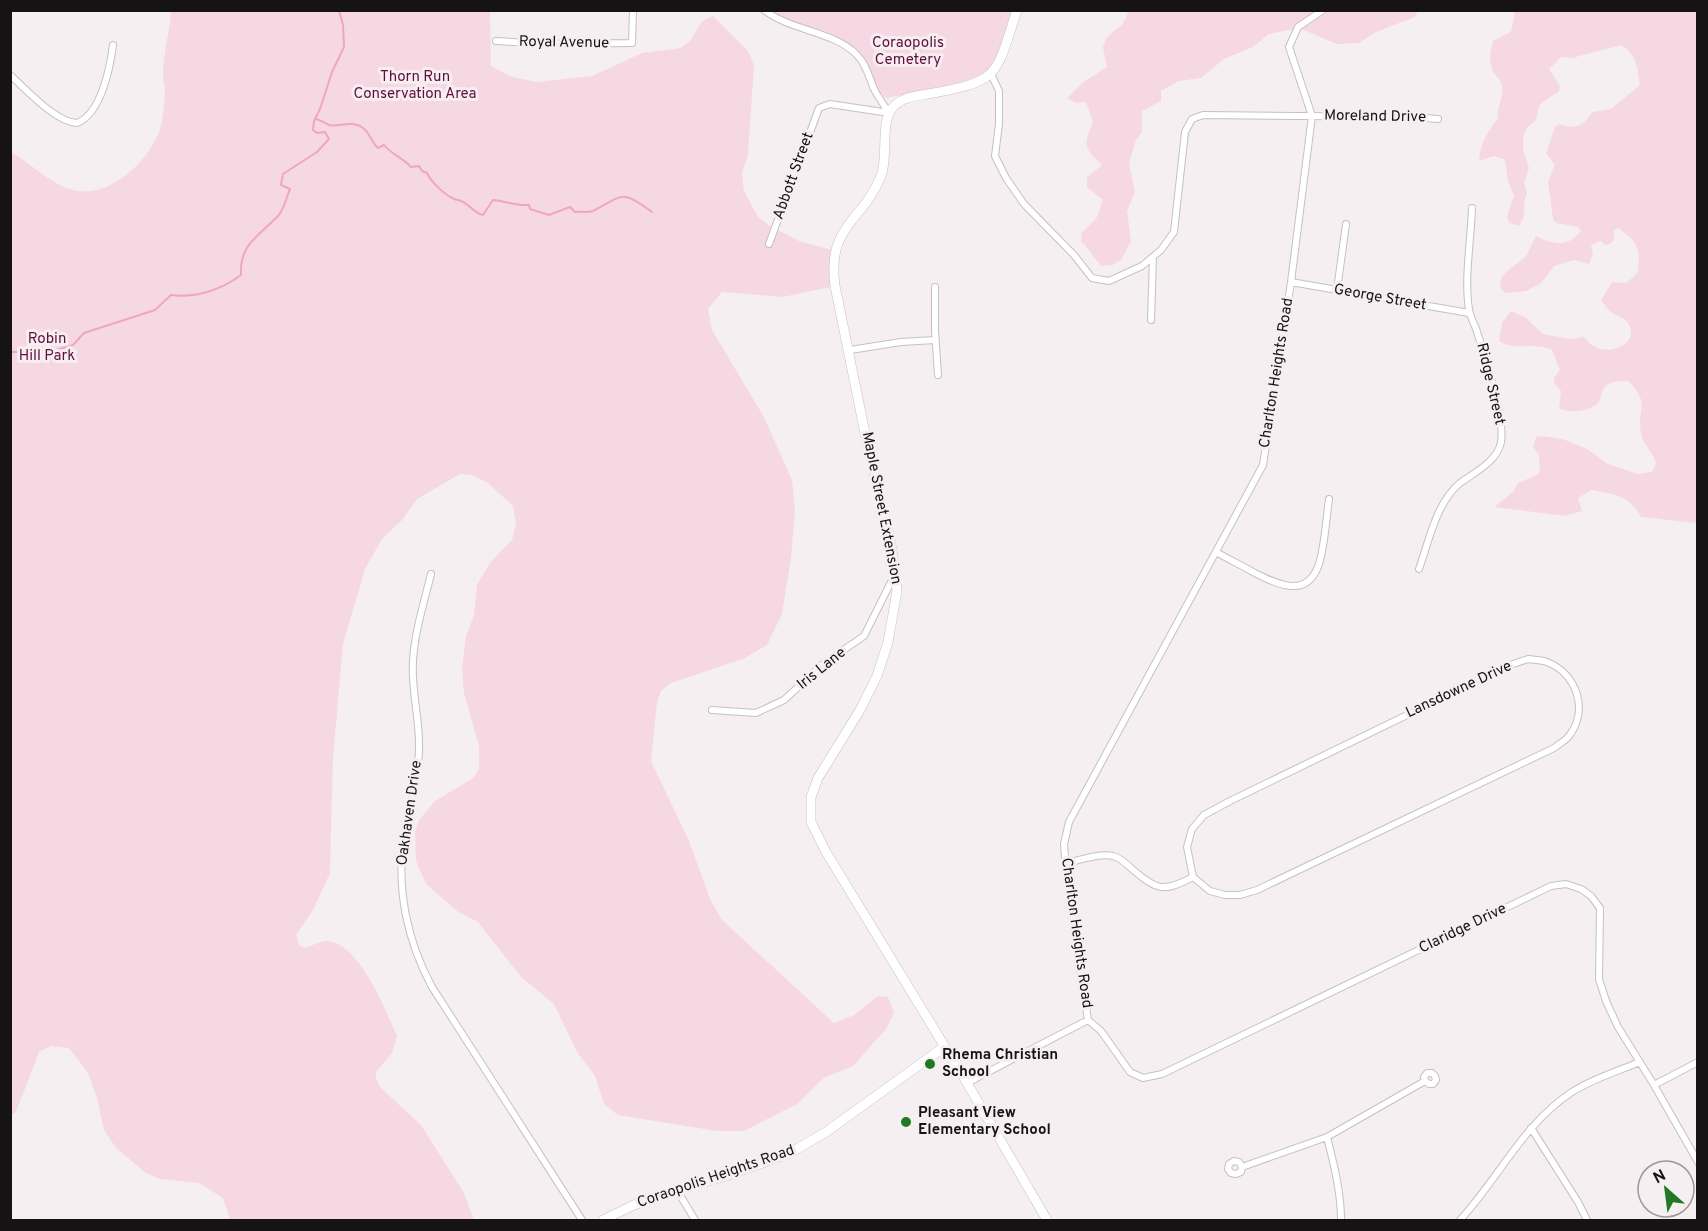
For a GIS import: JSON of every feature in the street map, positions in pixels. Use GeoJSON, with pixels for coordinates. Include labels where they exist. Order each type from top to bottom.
{"type":"FeatureCollection","features":[{"type":"Feature","properties":{"kind":"street","name":"Royal Avenue"},"geometry":{"type":"LineString","coordinates":[[496,41],[545,44],[632,43],[633,10]]}},
{"type":"Feature","properties":{"kind":"street"},"geometry":{"type":"LineString","coordinates":[[764,10],[789,24],[834,41],[856,55],[889,113],[895,105],[906,99],[963,87],[979,82],[991,74],[1002,57],[1017,10]]}},
{"type":"Feature","properties":{"kind":"street"},"geometry":{"type":"LineString","coordinates":[[991,74],[999,91],[999,124],[994,156],[1006,178],[1024,204],[1074,255],[1092,278],[1108,281],[1142,266],[1161,250],[1174,232],[1185,132],[1192,119],[1203,116],[1312,116],[1289,47],[1298,27],[1323,10]]}},
{"type":"Feature","properties":{"kind":"street"},"geometry":{"type":"LineString","coordinates":[[10,75],[53,112],[65,120],[77,123],[86,119],[104,88],[112,45]]}},
{"type":"Feature","properties":{"kind":"street","name":"Abbott Street"},"geometry":{"type":"LineString","coordinates":[[770,244],[819,108],[830,104],[889,113]]}},
{"type":"Feature","properties":{"kind":"street","name":"Maple Street Extension"},"geometry":{"type":"LineString","coordinates":[[889,113],[885,126],[886,151],[882,174],[842,233],[833,260],[835,286],[896,573],[897,602],[882,664],[860,710],[814,786],[811,797],[811,816],[816,835],[967,1083],[1047,1221]]}},
{"type":"Feature","properties":{"kind":"street","name":"Moreland Drive"},"geometry":{"type":"LineString","coordinates":[[1312,116],[1438,119]]}},
{"type":"Feature","properties":{"kind":"street","name":"Charlton Heights Road"},"geometry":{"type":"LineString","coordinates":[[967,1083],[1088,1020],[1067,883],[1064,844],[1069,822],[1263,465],[1291,282],[1312,116]]}},
{"type":"Feature","properties":{"kind":"street","name":"Ridge Street"},"geometry":{"type":"LineString","coordinates":[[1419,569],[1440,509],[1447,498],[1461,483],[1479,472],[1501,444],[1502,421],[1482,346],[1469,313],[1467,298],[1472,208]]}},
{"type":"Feature","properties":{"kind":"street"},"geometry":{"type":"LineString","coordinates":[[1337,291],[1346,224]]}},
{"type":"Feature","properties":{"kind":"street"},"geometry":{"type":"LineString","coordinates":[[1151,320],[1153,257]]}},
{"type":"Feature","properties":{"kind":"street","name":"George Street"},"geometry":{"type":"LineString","coordinates":[[1291,282],[1469,313]]}},
{"type":"Feature","properties":{"kind":"street"},"geometry":{"type":"LineString","coordinates":[[935,287],[935,340],[938,375]]}},
{"type":"Feature","properties":{"kind":"street"},"geometry":{"type":"LineString","coordinates":[[850,350],[911,340],[935,340]]}},
{"type":"Feature","properties":{"kind":"street"},"geometry":{"type":"LineString","coordinates":[[1216,552],[1279,585],[1294,587],[1306,584],[1314,575],[1319,562],[1329,499]]}},
{"type":"Feature","properties":{"kind":"street","name":"Iris Lane"},"geometry":{"type":"LineString","coordinates":[[712,710],[756,713],[784,700],[823,664],[864,636],[896,573]]}},
{"type":"Feature","properties":{"kind":"street","name":"Oakhaven Drive"},"geometry":{"type":"LineString","coordinates":[[431,574],[417,630],[412,675],[419,748],[401,865],[405,912],[418,959],[432,987],[582,1221]]}},
{"type":"Feature","properties":{"kind":"street","name":"Lansdowne Drive"},"geometry":{"type":"LineString","coordinates":[[1528,659],[1546,661],[1562,670],[1575,686],[1580,706],[1577,723],[1568,737],[1554,748],[1257,890],[1240,895],[1226,895],[1210,891],[1193,877],[1187,847],[1192,830],[1204,815],[1230,801],[1499,670],[1528,659]]}},
{"type":"Feature","properties":{"kind":"street"},"geometry":{"type":"LineString","coordinates":[[1067,862],[1097,856],[1112,856],[1125,863],[1149,883],[1160,888],[1174,887],[1193,877]]}},
{"type":"Feature","properties":{"kind":"street","name":"Claridge Drive"},"geometry":{"type":"LineString","coordinates":[[1088,1020],[1101,1031],[1130,1072],[1143,1078],[1162,1074],[1551,886],[1566,884],[1581,889],[1600,909],[1599,979],[1606,1001],[1618,1027],[1698,1162]]}},
{"type":"Feature","properties":{"kind":"street","name":"Coraopolis Heights Road"},"geometry":{"type":"LineString","coordinates":[[603,1221],[634,1205],[790,1153],[826,1132],[945,1047]]}},
{"type":"Feature","properties":{"kind":"street"},"geometry":{"type":"LineString","coordinates":[[1460,1221],[1531,1128],[1558,1101],[1575,1090],[1640,1062]]}},
{"type":"Feature","properties":{"kind":"street"},"geometry":{"type":"LineString","coordinates":[[1654,1085],[1698,1062]]}},
{"type":"Feature","properties":{"kind":"street"},"geometry":{"type":"LineString","coordinates":[[1242,1167],[1327,1137],[1425,1081]]}},
{"type":"Feature","properties":{"kind":"street"},"geometry":{"type":"LineString","coordinates":[[1531,1128],[1578,1202],[1587,1221]]}},
{"type":"Feature","properties":{"kind":"street"},"geometry":{"type":"LineString","coordinates":[[1327,1137],[1341,1201],[1341,1221]]}},
{"type":"Feature","properties":{"kind":"street"},"geometry":{"type":"LineString","coordinates":[[677,1190],[695,1221]]}},
{"type":"Feature","properties":{"kind":"green space"},"geometry":{"type":"Polygon","coordinates":[[[1515,10],[1697,11],[1697,523],[1641,517],[1627,500],[1592,490],[1578,498],[1582,511],[1564,516],[1494,507],[1513,492],[1518,483],[1537,475],[1540,471],[1539,455],[1533,447],[1536,437],[1563,439],[1589,450],[1606,463],[1637,474],[1652,472],[1656,463],[1641,434],[1641,401],[1628,381],[1608,384],[1595,406],[1585,410],[1562,410],[1559,408],[1561,391],[1554,383],[1554,378],[1560,370],[1552,350],[1538,346],[1512,346],[1499,341],[1502,323],[1511,311],[1525,317],[1543,334],[1570,339],[1584,337],[1601,349],[1615,349],[1621,346],[1630,338],[1629,325],[1609,310],[1601,300],[1612,282],[1627,283],[1638,272],[1639,264],[1637,246],[1618,228],[1614,230],[1614,239],[1610,244],[1605,245],[1601,241],[1591,245],[1593,254],[1589,264],[1574,260],[1554,266],[1541,283],[1526,291],[1505,293],[1501,287],[1502,277],[1525,257],[1536,236],[1560,243],[1571,240],[1581,231],[1578,227],[1556,223],[1553,219],[1548,181],[1555,165],[1546,153],[1555,127],[1559,124],[1569,127],[1578,126],[1586,121],[1592,112],[1611,109],[1640,85],[1633,57],[1621,45],[1572,58],[1561,57],[1549,69],[1560,86],[1559,91],[1540,104],[1536,120],[1527,128],[1523,138],[1523,149],[1529,168],[1524,183],[1527,193],[1524,214],[1519,226],[1509,223],[1507,217],[1514,196],[1508,181],[1505,160],[1494,156],[1479,161],[1483,143],[1498,118],[1503,89],[1491,65],[1492,45],[1493,41],[1511,32],[1515,10]]]}},
{"type":"Feature","properties":{"kind":"green space"},"geometry":{"type":"Polygon","coordinates":[[[171,11],[490,11],[491,66],[512,77],[537,82],[592,76],[642,53],[681,48],[690,41],[702,21],[713,16],[748,51],[754,65],[748,155],[742,173],[744,191],[758,217],[768,225],[799,241],[835,251],[835,286],[783,297],[722,292],[708,309],[712,330],[764,417],[792,480],[795,510],[791,558],[782,614],[767,645],[745,658],[671,683],[661,691],[657,702],[651,761],[689,841],[710,899],[722,920],[834,1023],[854,1015],[878,996],[888,997],[894,1013],[886,1029],[853,1066],[824,1078],[797,1104],[744,1131],[717,1131],[618,1115],[604,1104],[595,1076],[577,1052],[554,1004],[521,977],[478,922],[457,911],[426,884],[416,861],[415,831],[419,820],[435,801],[473,778],[479,769],[479,746],[464,693],[462,668],[466,636],[474,615],[477,585],[490,563],[512,540],[516,523],[513,506],[488,483],[472,475],[460,474],[417,499],[402,520],[382,539],[365,569],[343,644],[333,758],[330,873],[313,910],[296,935],[299,945],[304,948],[324,941],[339,944],[350,953],[370,980],[397,1036],[392,1053],[376,1072],[376,1079],[381,1088],[421,1125],[464,1193],[474,1220],[228,1220],[223,1198],[199,1183],[160,1179],[146,1173],[116,1148],[104,1130],[97,1098],[88,1073],[69,1048],[51,1046],[39,1052],[16,1112],[11,1115],[11,152],[51,180],[78,191],[104,188],[128,174],[148,152],[160,129],[165,98],[163,66],[171,11]]]}},
{"type":"Feature","properties":{"kind":"green space","name":"Coraopolis Cemetery"},"geometry":{"type":"Polygon","coordinates":[[[771,11],[1012,11],[998,55],[983,74],[926,91],[887,98],[878,89],[860,53],[846,41],[771,11]]]}},
{"type":"Feature","properties":{"kind":"green space"},"geometry":{"type":"Polygon","coordinates":[[[1129,11],[1418,11],[1415,17],[1376,32],[1359,43],[1337,44],[1299,28],[1269,34],[1253,47],[1224,59],[1201,78],[1179,81],[1161,91],[1161,101],[1142,111],[1142,132],[1136,140],[1129,163],[1135,192],[1127,211],[1131,242],[1121,260],[1112,265],[1102,266],[1081,242],[1082,232],[1096,219],[1103,200],[1087,187],[1087,177],[1102,165],[1091,154],[1087,145],[1093,121],[1086,102],[1076,103],[1067,98],[1082,83],[1107,67],[1103,47],[1107,37],[1122,25],[1129,11]]]}},
{"type":"Feature","properties":{"kind":"waterway"},"geometry":{"type":"LineString","coordinates":[[10,352],[53,351],[73,345],[84,333],[155,310],[171,295],[208,292],[241,275],[241,264],[247,248],[278,216],[283,207],[290,189],[281,185],[283,174],[317,152],[329,139],[325,132],[317,133],[313,130],[314,121],[332,72],[344,47],[343,25],[339,10]]}},
{"type":"Feature","properties":{"kind":"waterway"},"geometry":{"type":"LineString","coordinates":[[316,119],[332,126],[359,125],[378,148],[384,145],[411,167],[419,166],[447,195],[462,201],[483,215],[493,200],[529,205],[530,209],[549,215],[570,207],[575,212],[591,212],[622,197],[628,197],[652,212]]}},
{"type":"Feature","properties":{"kind":"place","name":"Rhema Christian School"},"geometry":{"type":"Point","coordinates":[930,1064]}},
{"type":"Feature","properties":{"kind":"place","name":"Pleasant View Elementary School"},"geometry":{"type":"Point","coordinates":[906,1122]}},
{"type":"Feature","properties":{"kind":"park label","name":"Thorn Run Conservation Area"},"geometry":{"type":"Point","coordinates":[415,86]}},
{"type":"Feature","properties":{"kind":"park label","name":"Robin Hill Park"},"geometry":{"type":"Point","coordinates":[47,348]}}]}
